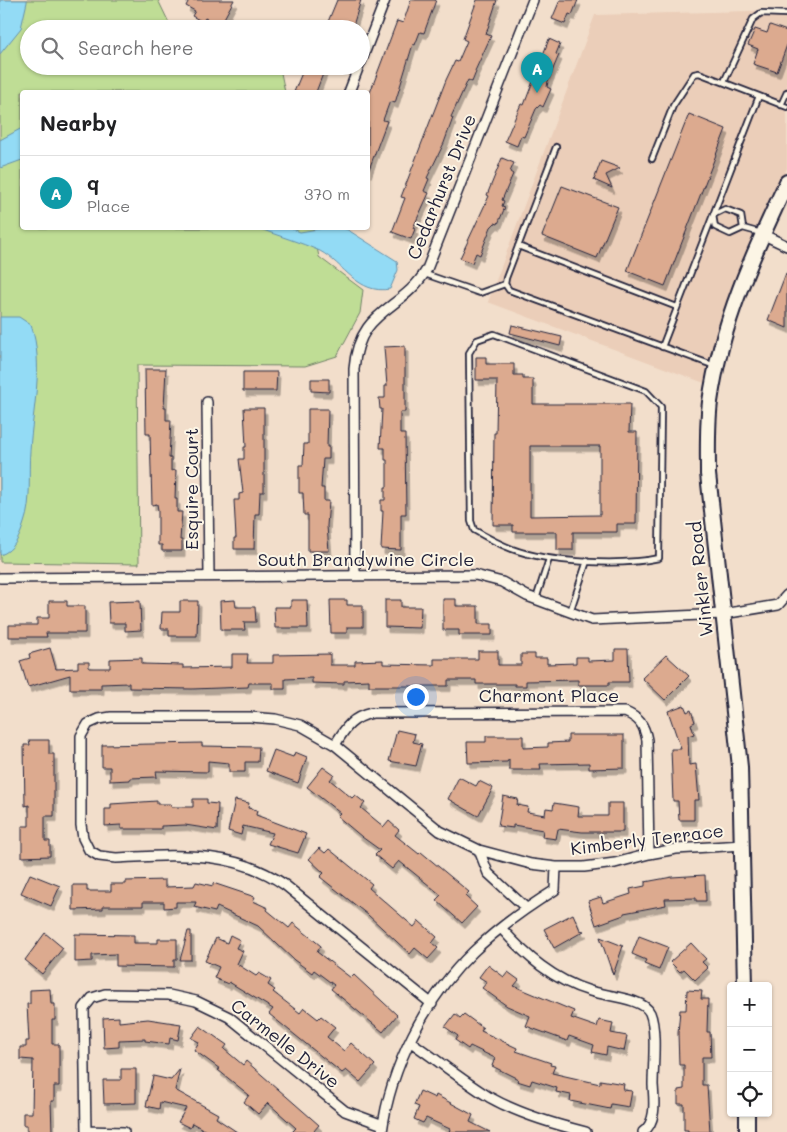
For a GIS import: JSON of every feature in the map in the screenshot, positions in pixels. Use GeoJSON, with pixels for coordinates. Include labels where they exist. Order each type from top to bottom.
{"type":"FeatureCollection","features":[{"type":"Feature","properties":{"kind":"street"},"geometry":{"type":"LineString","coordinates":[[370,39],[385,0]]}},
{"type":"Feature","properties":{"kind":"street","name":"Cedarhurst Drive"},"geometry":{"type":"LineString","coordinates":[[355,576],[355,357],[363,334],[371,321],[381,311],[411,291],[425,274],[534,0]]}},
{"type":"Feature","properties":{"kind":"street"},"geometry":{"type":"LineString","coordinates":[[350,90],[356,75]]}},
{"type":"Feature","properties":{"kind":"street","name":"Winkler Road"},"geometry":{"type":"LineString","coordinates":[[745,982],[740,767],[708,474],[708,432],[716,367],[732,307],[762,234],[787,182]]}},
{"type":"Feature","properties":{"kind":"street"},"geometry":{"type":"LineString","coordinates":[[762,234],[787,246]]}},
{"type":"Feature","properties":{"kind":"street","name":"Esquire Court"},"geometry":{"type":"LineString","coordinates":[[207,402],[209,576]]}},
{"type":"Feature","properties":{"kind":"street","name":"South Brandywine Circle"},"geometry":{"type":"LineString","coordinates":[[0,578],[475,575],[502,582],[536,599],[592,620],[723,614],[778,605],[786,597]]}},
{"type":"Feature","properties":{"kind":"street","name":"Charmont Place"},"geometry":{"type":"LineString","coordinates":[[336,745],[350,723],[359,716],[372,713],[625,712],[637,717],[645,728],[647,740],[649,854]]}},
{"type":"Feature","properties":{"kind":"street"},"geometry":{"type":"LineString","coordinates":[[432,1004],[285,884],[259,868],[217,857],[116,858],[99,856],[89,850],[83,838],[81,825],[80,788],[81,736],[88,724],[98,719],[111,717],[250,717],[275,719],[312,730],[336,745],[440,831],[479,850],[504,858],[556,867]]}},
{"type":"Feature","properties":{"kind":"street","name":"Kimberly Terrace"},"geometry":{"type":"LineString","coordinates":[[382,1129],[398,1072],[411,1042],[432,1004],[473,952],[526,908],[555,890],[556,867],[615,863],[676,849],[743,845]]}},
{"type":"Feature","properties":{"kind":"street"},"geometry":{"type":"LineString","coordinates":[[479,850],[488,873],[526,908]]}},
{"type":"Feature","properties":{"kind":"street"},"geometry":{"type":"LineString","coordinates":[[501,928],[529,958],[564,981],[590,991],[640,1002],[649,1011],[652,1025],[654,1103],[648,1129],[644,1132]]}},
{"type":"Feature","properties":{"kind":"street","name":"Carmelle Drive"},"geometry":{"type":"LineString","coordinates":[[86,1132],[84,1008],[92,998],[105,994],[169,995],[196,1001],[219,1011],[252,1033],[345,1111],[382,1129]]}},
{"type":"Feature","properties":{"kind":"street"},"geometry":{"type":"LineString","coordinates":[[411,1042],[468,1083],[502,1103],[542,1120],[586,1132]]}},
{"type":"Feature","properties":{"kind":"street"},"geometry":{"type":"LineString","coordinates":[[747,1117],[747,1132]]}},
{"type":"Feature","properties":{"kind":"street"},"geometry":{"type":"LineString","coordinates":[[86,1132],[124,1132]]}},
{"type":"Feature","properties":{"kind":"lane"},"geometry":{"type":"LineString","coordinates":[[724,82],[752,19],[762,13],[787,14]]}},
{"type":"Feature","properties":{"kind":"lane"},"geometry":{"type":"LineString","coordinates":[[652,159],[673,106],[689,78],[699,73],[787,107]]}},
{"type":"Feature","properties":{"kind":"lane"},"geometry":{"type":"LineString","coordinates":[[781,105],[787,92]]}},
{"type":"Feature","properties":{"kind":"lane"},"geometry":{"type":"LineString","coordinates":[[662,347],[759,96]]}},
{"type":"Feature","properties":{"kind":"lane"},"geometry":{"type":"LineString","coordinates":[[505,284],[556,147]]}},
{"type":"Feature","properties":{"kind":"lane"},"geometry":{"type":"LineString","coordinates":[[713,215],[724,209],[741,215],[743,228]]}},
{"type":"Feature","properties":{"kind":"lane"},"geometry":{"type":"LineString","coordinates":[[713,215],[715,227],[730,234],[743,228],[762,234]]}},
{"type":"Feature","properties":{"kind":"lane"},"geometry":{"type":"LineString","coordinates":[[518,246],[678,307]]}},
{"type":"Feature","properties":{"kind":"lane"},"geometry":{"type":"LineString","coordinates":[[425,274],[480,293],[505,284]]}},
{"type":"Feature","properties":{"kind":"lane"},"geometry":{"type":"LineString","coordinates":[[505,284],[509,290],[716,367]]}},
{"type":"Feature","properties":{"kind":"lane"},"geometry":{"type":"LineString","coordinates":[[494,334],[646,391],[661,407],[659,558],[642,561],[549,559],[512,550],[474,530],[470,522],[469,352],[477,340],[494,334]]}},
{"type":"Feature","properties":{"kind":"lane"},"geometry":{"type":"LineString","coordinates":[[536,599],[549,559]]}},
{"type":"Feature","properties":{"kind":"lane"},"geometry":{"type":"LineString","coordinates":[[570,612],[587,561]]}},
{"type":"Feature","properties":{"kind":"shaded area"},"geometry":{"type":"Polygon","coordinates":[[[787,10],[787,168],[757,231],[726,305],[707,384],[488,302],[595,15],[787,10]]]}},
{"type":"Feature","properties":{"kind":"green space"},"geometry":{"type":"Polygon","coordinates":[[[0,0],[158,0],[168,20],[20,20],[20,75],[281,75],[285,90],[20,90],[20,230],[313,230],[319,257],[363,290],[360,313],[337,356],[305,366],[137,365],[139,564],[0,562],[0,0]]]}},
{"type":"Feature","properties":{"kind":"water"},"geometry":{"type":"Polygon","coordinates":[[[0,0],[27,0],[23,20],[20,20],[20,29],[0,54],[0,0]]]}},
{"type":"Feature","properties":{"kind":"water"},"geometry":{"type":"Polygon","coordinates":[[[20,129],[20,161],[0,168],[0,140],[20,129]]]}},
{"type":"Feature","properties":{"kind":"water"},"geometry":{"type":"Polygon","coordinates":[[[264,230],[296,230],[300,232],[348,230],[397,261],[398,270],[390,289],[379,290],[360,283],[329,257],[305,245],[264,230]]]}},
{"type":"Feature","properties":{"kind":"water"},"geometry":{"type":"Polygon","coordinates":[[[0,317],[19,317],[31,325],[35,340],[37,372],[30,451],[29,497],[26,515],[21,533],[13,547],[0,555],[0,317]]]}},
{"type":"Feature","properties":{"kind":"building"},"geometry":{"type":"Polygon","coordinates":[[[189,0],[234,0],[223,20],[209,20],[205,18],[204,20],[199,20],[192,16],[195,11],[186,6],[189,0]]]}},
{"type":"Feature","properties":{"kind":"building"},"geometry":{"type":"Polygon","coordinates":[[[337,0],[361,0],[355,20],[329,20],[337,0]]]}},
{"type":"Feature","properties":{"kind":"building"},"geometry":{"type":"Polygon","coordinates":[[[411,0],[436,0],[424,33],[420,32],[415,45],[413,44],[395,103],[390,101],[383,120],[387,121],[370,167],[370,93],[397,21],[403,23],[411,0]]]}},
{"type":"Feature","properties":{"kind":"building"},"geometry":{"type":"Polygon","coordinates":[[[477,0],[497,0],[486,34],[491,36],[472,82],[468,80],[451,117],[453,118],[444,143],[427,178],[429,179],[424,191],[429,193],[413,228],[415,229],[411,239],[392,232],[405,198],[401,197],[446,80],[455,61],[458,62],[467,41],[463,39],[477,0]]]}},
{"type":"Feature","properties":{"kind":"building"},"geometry":{"type":"Polygon","coordinates":[[[560,0],[578,0],[572,15],[569,14],[565,24],[552,19],[560,0]]]}},
{"type":"Feature","properties":{"kind":"building"},"geometry":{"type":"Polygon","coordinates":[[[770,25],[787,31],[787,45],[777,72],[753,64],[758,49],[748,45],[755,29],[767,33],[770,25]]]}},
{"type":"Feature","properties":{"kind":"building"},"geometry":{"type":"Polygon","coordinates":[[[549,39],[560,44],[556,54],[559,55],[548,81],[547,87],[551,89],[543,107],[540,105],[536,109],[524,137],[521,136],[517,146],[505,141],[521,104],[524,105],[549,39]]]}},
{"type":"Feature","properties":{"kind":"building"},"geometry":{"type":"Polygon","coordinates":[[[301,75],[323,75],[317,90],[295,90],[301,75]]]}},
{"type":"Feature","properties":{"kind":"building"},"geometry":{"type":"Polygon","coordinates":[[[689,114],[726,129],[665,286],[627,271],[689,114]]]}},
{"type":"Feature","properties":{"kind":"building"},"geometry":{"type":"Polygon","coordinates":[[[502,158],[514,163],[510,172],[513,174],[502,200],[504,201],[502,206],[505,207],[498,224],[495,223],[491,227],[480,255],[476,253],[472,263],[460,258],[489,196],[487,195],[502,158]]]}},
{"type":"Feature","properties":{"kind":"building"},"geometry":{"type":"Polygon","coordinates":[[[601,161],[620,168],[606,175],[612,188],[594,180],[601,161]]]}},
{"type":"Feature","properties":{"kind":"building"},"geometry":{"type":"Polygon","coordinates":[[[562,186],[618,207],[597,258],[542,236],[562,186]]]}},
{"type":"Feature","properties":{"kind":"building"},"geometry":{"type":"Polygon","coordinates":[[[787,273],[787,328],[768,320],[787,273]]]}},
{"type":"Feature","properties":{"kind":"building"},"geometry":{"type":"Polygon","coordinates":[[[512,325],[562,337],[560,346],[510,333],[512,325]]]}},
{"type":"Feature","properties":{"kind":"building"},"geometry":{"type":"Polygon","coordinates":[[[405,346],[405,412],[400,412],[400,434],[405,434],[406,514],[401,514],[401,550],[381,549],[383,511],[381,511],[381,500],[385,500],[385,487],[387,487],[385,448],[380,448],[382,409],[380,409],[379,398],[385,398],[385,386],[387,386],[384,347],[405,346]]]}},
{"type":"Feature","properties":{"kind":"building"},"geometry":{"type":"Polygon","coordinates":[[[476,357],[486,357],[486,364],[514,364],[514,375],[523,375],[523,379],[533,379],[533,404],[630,404],[629,432],[637,432],[636,524],[617,524],[617,532],[573,532],[573,550],[557,550],[557,532],[513,532],[513,525],[493,525],[494,433],[496,433],[497,380],[476,380],[476,357]],[[530,446],[530,516],[600,515],[600,446],[530,446]]]}},
{"type":"Feature","properties":{"kind":"building"},"geometry":{"type":"Polygon","coordinates":[[[145,369],[166,369],[164,408],[166,408],[166,420],[171,420],[169,458],[171,458],[171,471],[176,470],[175,499],[177,499],[177,512],[182,512],[180,540],[182,540],[182,551],[162,551],[162,545],[158,545],[158,510],[157,504],[152,505],[150,434],[146,434],[145,369]]]}},
{"type":"Feature","properties":{"kind":"building"},"geometry":{"type":"Polygon","coordinates":[[[243,372],[277,372],[276,391],[243,391],[243,372]]]}},
{"type":"Feature","properties":{"kind":"building"},"geometry":{"type":"Polygon","coordinates":[[[311,379],[329,379],[329,392],[311,391],[311,379]]]}},
{"type":"Feature","properties":{"kind":"building"},"geometry":{"type":"Polygon","coordinates":[[[244,408],[264,408],[264,492],[260,492],[259,514],[255,514],[254,549],[234,549],[234,538],[236,538],[234,500],[239,500],[239,494],[243,493],[239,459],[244,459],[244,447],[246,447],[244,408]]]}},
{"type":"Feature","properties":{"kind":"building"},"geometry":{"type":"Polygon","coordinates":[[[308,409],[328,409],[327,447],[329,447],[329,459],[323,459],[321,488],[324,488],[324,501],[329,501],[327,526],[329,551],[308,551],[308,515],[304,515],[303,493],[299,493],[299,465],[303,465],[304,444],[308,444],[308,409]]]}},
{"type":"Feature","properties":{"kind":"building"},"geometry":{"type":"Polygon","coordinates":[[[443,599],[456,599],[456,606],[478,606],[478,624],[492,624],[492,635],[459,635],[459,630],[443,630],[443,599]]]}},
{"type":"Feature","properties":{"kind":"building"},"geometry":{"type":"Polygon","coordinates":[[[235,600],[236,607],[255,607],[256,622],[244,622],[245,630],[221,630],[220,601],[235,600]]]}},
{"type":"Feature","properties":{"kind":"building"},"geometry":{"type":"Polygon","coordinates":[[[291,600],[307,600],[308,628],[275,628],[274,607],[291,607],[291,600]]]}},
{"type":"Feature","properties":{"kind":"building"},"geometry":{"type":"Polygon","coordinates":[[[330,600],[347,600],[347,605],[363,605],[363,627],[347,627],[347,633],[331,633],[330,600]]]}},
{"type":"Feature","properties":{"kind":"building"},"geometry":{"type":"Polygon","coordinates":[[[385,600],[401,600],[401,607],[421,607],[420,628],[385,627],[385,600]]]}},
{"type":"Feature","properties":{"kind":"building"},"geometry":{"type":"Polygon","coordinates":[[[49,601],[67,601],[67,606],[85,606],[85,633],[46,633],[47,637],[9,637],[9,625],[37,625],[37,618],[49,618],[49,601]]]}},
{"type":"Feature","properties":{"kind":"building"},"geometry":{"type":"Polygon","coordinates":[[[140,601],[141,630],[125,631],[125,623],[109,623],[108,602],[140,601]]]}},
{"type":"Feature","properties":{"kind":"building"},"geometry":{"type":"Polygon","coordinates":[[[180,601],[198,601],[197,636],[169,636],[169,629],[161,629],[162,612],[180,612],[180,601]]]}},
{"type":"Feature","properties":{"kind":"building"},"geometry":{"type":"Polygon","coordinates":[[[50,648],[56,669],[78,668],[78,662],[89,662],[89,668],[110,668],[110,659],[142,658],[142,664],[183,665],[183,668],[232,667],[232,654],[248,654],[247,663],[273,663],[273,655],[330,654],[330,665],[355,665],[355,661],[383,660],[383,664],[434,665],[434,659],[478,659],[478,651],[498,651],[498,665],[521,665],[521,654],[535,654],[535,658],[547,658],[547,664],[576,663],[576,657],[588,657],[588,661],[615,660],[615,649],[628,649],[629,682],[609,682],[609,685],[578,685],[578,680],[526,681],[526,686],[515,686],[515,684],[476,684],[476,680],[448,680],[448,686],[369,686],[369,680],[344,681],[344,684],[312,683],[312,678],[285,679],[285,689],[273,689],[273,683],[249,683],[248,687],[192,689],[129,688],[129,683],[101,684],[101,689],[70,689],[70,675],[28,687],[20,661],[30,658],[29,654],[50,648]]]}},
{"type":"Feature","properties":{"kind":"building"},"geometry":{"type":"Polygon","coordinates":[[[666,655],[689,676],[665,700],[642,678],[666,655]]]}},
{"type":"Feature","properties":{"kind":"building"},"geometry":{"type":"Polygon","coordinates":[[[684,705],[687,712],[691,710],[695,722],[691,724],[694,734],[688,736],[689,765],[696,764],[699,800],[694,800],[694,820],[679,820],[678,801],[673,801],[671,749],[681,749],[668,711],[684,705]]]}},
{"type":"Feature","properties":{"kind":"building"},"geometry":{"type":"Polygon","coordinates":[[[397,730],[415,734],[413,742],[422,744],[416,766],[389,761],[397,730]]]}},
{"type":"Feature","properties":{"kind":"building"},"geometry":{"type":"Polygon","coordinates":[[[568,735],[624,735],[624,768],[589,769],[589,763],[540,764],[541,770],[509,770],[509,759],[507,762],[468,763],[467,742],[486,742],[486,736],[523,736],[523,748],[548,747],[548,743],[568,742],[568,735]]]}},
{"type":"Feature","properties":{"kind":"building"},"geometry":{"type":"Polygon","coordinates":[[[29,740],[49,740],[49,754],[54,754],[54,816],[45,816],[45,841],[50,841],[50,856],[22,857],[22,826],[29,826],[29,805],[25,806],[24,745],[30,745],[29,740]]]}},
{"type":"Feature","properties":{"kind":"building"},"geometry":{"type":"Polygon","coordinates":[[[202,743],[202,746],[259,747],[258,762],[245,762],[245,772],[229,772],[229,763],[208,761],[208,772],[156,771],[157,777],[110,781],[110,767],[102,767],[102,745],[202,743]]]}},
{"type":"Feature","properties":{"kind":"building"},"geometry":{"type":"Polygon","coordinates":[[[274,750],[293,757],[295,752],[307,757],[298,783],[266,771],[274,750]]]}},
{"type":"Feature","properties":{"kind":"building"},"geometry":{"type":"Polygon","coordinates":[[[323,767],[334,775],[330,780],[352,798],[355,795],[365,803],[361,808],[384,827],[389,821],[399,830],[395,835],[419,854],[421,852],[469,892],[465,896],[477,907],[462,923],[436,900],[441,895],[399,861],[392,869],[375,855],[380,850],[337,816],[340,813],[307,787],[323,767]]]}},
{"type":"Feature","properties":{"kind":"building"},"geometry":{"type":"Polygon","coordinates":[[[459,777],[476,786],[479,781],[493,788],[478,816],[448,799],[459,777]]]}},
{"type":"Feature","properties":{"kind":"building"},"geometry":{"type":"Polygon","coordinates":[[[503,796],[518,799],[517,805],[528,807],[527,812],[545,815],[546,808],[553,809],[554,803],[579,807],[578,816],[608,816],[608,803],[623,803],[623,832],[582,832],[558,829],[556,839],[542,837],[543,830],[513,825],[513,828],[498,826],[503,796]]]}},
{"type":"Feature","properties":{"kind":"building"},"geometry":{"type":"Polygon","coordinates":[[[193,799],[207,799],[207,803],[218,804],[217,830],[185,825],[161,826],[161,829],[121,829],[121,825],[105,826],[105,809],[111,809],[111,804],[157,801],[157,804],[171,804],[171,807],[193,807],[193,799]]]}},
{"type":"Feature","properties":{"kind":"building"},"geometry":{"type":"Polygon","coordinates":[[[235,800],[249,803],[248,808],[257,810],[256,815],[306,834],[298,853],[268,844],[273,833],[243,826],[241,835],[228,831],[235,800]]]}},
{"type":"Feature","properties":{"kind":"building"},"geometry":{"type":"Polygon","coordinates":[[[319,848],[325,853],[329,849],[372,884],[369,888],[414,927],[419,921],[437,937],[432,943],[438,948],[428,959],[415,948],[410,954],[368,915],[320,877],[324,873],[309,859],[319,848]]]}},
{"type":"Feature","properties":{"kind":"building"},"geometry":{"type":"Polygon","coordinates":[[[30,874],[60,886],[51,906],[21,893],[30,874]]]}},
{"type":"Feature","properties":{"kind":"building"},"geometry":{"type":"Polygon","coordinates":[[[705,875],[706,901],[696,901],[696,898],[665,899],[666,905],[624,913],[624,915],[596,925],[588,901],[601,897],[603,903],[631,894],[630,889],[645,886],[645,882],[672,877],[705,875]]]}},
{"type":"Feature","properties":{"kind":"building"},"geometry":{"type":"Polygon","coordinates":[[[165,880],[165,887],[194,886],[196,882],[213,886],[213,883],[255,897],[253,901],[268,908],[267,910],[289,928],[293,923],[321,946],[317,952],[351,978],[354,975],[397,1015],[383,1032],[331,989],[334,985],[314,970],[312,973],[294,960],[258,926],[217,907],[215,912],[194,907],[196,902],[176,902],[176,907],[164,908],[164,902],[143,902],[143,906],[103,906],[103,909],[73,910],[73,885],[87,885],[87,891],[111,891],[111,884],[126,884],[126,881],[165,880]]]}},
{"type":"Feature","properties":{"kind":"building"},"geometry":{"type":"Polygon","coordinates":[[[573,914],[580,930],[584,931],[554,948],[544,929],[573,914]]]}},
{"type":"Feature","properties":{"kind":"building"},"geometry":{"type":"Polygon","coordinates":[[[188,931],[191,931],[191,960],[180,960],[188,931]]]}},
{"type":"Feature","properties":{"kind":"building"},"geometry":{"type":"Polygon","coordinates":[[[45,933],[63,948],[42,974],[25,960],[45,933]]]}},
{"type":"Feature","properties":{"kind":"building"},"geometry":{"type":"Polygon","coordinates":[[[75,934],[134,935],[134,943],[158,943],[158,939],[177,939],[177,960],[174,960],[174,967],[116,966],[116,954],[92,955],[92,961],[75,962],[75,934]]]}},
{"type":"Feature","properties":{"kind":"building"},"geometry":{"type":"Polygon","coordinates":[[[230,935],[240,940],[236,948],[243,951],[237,964],[256,976],[259,973],[271,980],[268,985],[275,990],[273,992],[300,1013],[304,1008],[318,1019],[321,1016],[335,1027],[327,1037],[344,1051],[351,1043],[375,1065],[360,1082],[346,1070],[342,1073],[269,1014],[273,1009],[229,982],[228,984],[214,978],[219,967],[205,961],[216,938],[227,943],[230,935]]]}},
{"type":"Feature","properties":{"kind":"building"},"geometry":{"type":"Polygon","coordinates":[[[639,936],[668,947],[659,970],[644,964],[646,960],[632,954],[639,936]]]}},
{"type":"Feature","properties":{"kind":"building"},"geometry":{"type":"Polygon","coordinates":[[[600,937],[623,946],[613,975],[600,937]]]}},
{"type":"Feature","properties":{"kind":"building"},"geometry":{"type":"Polygon","coordinates":[[[691,943],[706,959],[702,962],[708,968],[695,980],[684,969],[680,972],[670,962],[691,943]]]}},
{"type":"Feature","properties":{"kind":"building"},"geometry":{"type":"Polygon","coordinates":[[[488,965],[504,977],[508,972],[519,980],[514,986],[574,1011],[571,1018],[597,1027],[599,1020],[613,1023],[611,1033],[627,1036],[624,1051],[607,1047],[606,1055],[592,1052],[594,1045],[569,1036],[567,1041],[526,1026],[530,1016],[507,1006],[482,988],[487,982],[479,977],[488,965]]]}},
{"type":"Feature","properties":{"kind":"building"},"geometry":{"type":"Polygon","coordinates":[[[50,989],[51,1004],[55,1004],[55,1020],[52,1020],[52,1044],[59,1044],[59,1086],[54,1086],[54,1101],[51,1101],[52,1132],[27,1132],[27,1125],[23,1125],[23,1113],[32,1113],[33,1060],[20,1059],[20,1047],[26,1047],[26,1041],[29,1041],[27,1004],[30,1004],[30,990],[50,989]]]}},
{"type":"Feature","properties":{"kind":"building"},"geometry":{"type":"Polygon","coordinates":[[[687,990],[702,991],[701,999],[708,999],[707,1032],[710,1032],[711,1057],[702,1057],[702,1085],[707,1085],[710,1132],[688,1132],[688,1130],[684,1130],[684,1104],[678,1104],[678,1090],[684,1089],[684,1065],[679,1065],[678,1033],[680,1010],[686,1010],[687,990]]]}},
{"type":"Feature","properties":{"kind":"building"},"geometry":{"type":"Polygon","coordinates":[[[455,1014],[460,1018],[464,1014],[483,1028],[481,1031],[517,1048],[516,1051],[551,1063],[550,1065],[555,1066],[552,1073],[600,1084],[600,1080],[624,1084],[623,1090],[632,1091],[629,1107],[611,1104],[610,1109],[570,1101],[571,1095],[556,1092],[557,1088],[532,1080],[530,1085],[517,1081],[518,1079],[492,1066],[495,1058],[470,1046],[468,1049],[455,1040],[458,1036],[445,1027],[455,1014]]]}},
{"type":"Feature","properties":{"kind":"building"},"geometry":{"type":"Polygon","coordinates":[[[119,1017],[119,1022],[148,1019],[181,1024],[178,1040],[170,1038],[169,1044],[145,1041],[145,1039],[119,1040],[119,1047],[104,1048],[103,1018],[119,1017]]]}},
{"type":"Feature","properties":{"kind":"building"},"geometry":{"type":"Polygon","coordinates":[[[200,1026],[227,1045],[224,1049],[243,1065],[246,1061],[319,1125],[313,1132],[292,1132],[296,1128],[268,1103],[258,1114],[244,1102],[249,1095],[218,1070],[220,1069],[194,1050],[199,1042],[191,1038],[200,1026]]]}},
{"type":"Feature","properties":{"kind":"building"},"geometry":{"type":"Polygon","coordinates":[[[121,1069],[136,1069],[136,1103],[104,1104],[103,1080],[121,1080],[121,1069]]]}},
{"type":"Feature","properties":{"kind":"building"},"geometry":{"type":"Polygon","coordinates":[[[180,1069],[175,1090],[218,1114],[216,1118],[237,1132],[208,1132],[192,1123],[190,1128],[178,1122],[186,1108],[160,1102],[159,1109],[146,1106],[153,1076],[171,1080],[180,1069]]]}},
{"type":"Feature","properties":{"kind":"building"},"geometry":{"type":"Polygon","coordinates":[[[420,1091],[435,1098],[436,1095],[473,1115],[470,1122],[490,1132],[449,1132],[450,1129],[426,1118],[423,1123],[414,1119],[419,1107],[414,1105],[420,1091]]]}},
{"type":"Feature","properties":{"kind":"place","name":"q"},"geometry":{"type":"Point","coordinates":[537,93]}}]}
